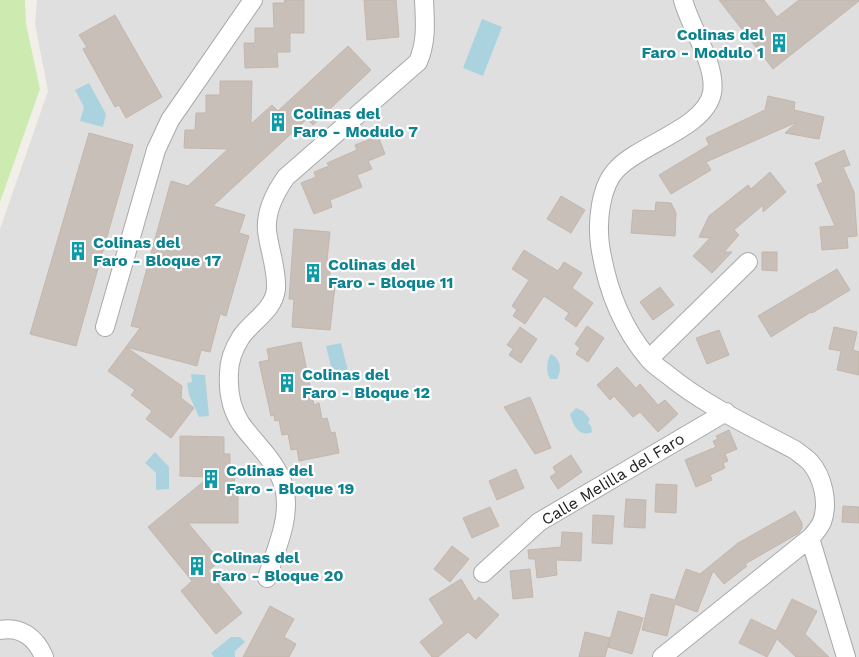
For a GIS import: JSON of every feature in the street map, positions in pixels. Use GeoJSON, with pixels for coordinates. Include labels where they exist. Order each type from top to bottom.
{"type":"FeatureCollection","features":[{"type":"Feature","properties":{"kind":"street"},"geometry":{"type":"LineString","coordinates":[[105,327],[156,150],[170,120],[254,0]]}},
{"type":"Feature","properties":{"kind":"street"},"geometry":{"type":"LineString","coordinates":[[266,578],[285,519],[286,494],[281,479],[270,459],[240,423],[233,408],[229,390],[229,372],[233,354],[241,337],[270,306],[275,293],[277,278],[267,235],[267,220],[270,206],[275,193],[286,177],[418,62],[424,49],[426,34],[424,0]]}},
{"type":"Feature","properties":{"kind":"street"},"geometry":{"type":"LineString","coordinates":[[662,657],[810,538],[822,521],[825,508],[824,494],[819,476],[810,462],[795,450],[684,388],[649,360],[630,333],[615,302],[604,271],[599,234],[599,217],[606,186],[615,170],[629,158],[696,119],[706,106],[712,93],[709,66],[683,0]]}},
{"type":"Feature","properties":{"kind":"street"},"geometry":{"type":"LineString","coordinates":[[649,360],[748,262]]}},
{"type":"Feature","properties":{"kind":"street","name":"Calle Melilla del Faro"},"geometry":{"type":"LineString","coordinates":[[484,573],[539,522],[726,412]]}},
{"type":"Feature","properties":{"kind":"street"},"geometry":{"type":"LineString","coordinates":[[810,538],[846,657]]}},
{"type":"Feature","properties":{"kind":"street"},"geometry":{"type":"LineString","coordinates":[[0,630],[20,631],[31,637],[40,647],[44,657]]}},
{"type":"Feature","properties":{"kind":"shaded area"},"geometry":{"type":"Polygon","coordinates":[[[37,0],[859,0],[859,657],[0,657],[0,229],[48,91],[35,24],[37,0]]]}},
{"type":"Feature","properties":{"kind":"green space"},"geometry":{"type":"Polygon","coordinates":[[[0,0],[25,0],[26,24],[40,89],[0,202],[0,0]]]}},
{"type":"Feature","properties":{"kind":"water"},"geometry":{"type":"Polygon","coordinates":[[[482,19],[502,27],[483,76],[463,68],[482,19]]]}},
{"type":"Feature","properties":{"kind":"water"},"geometry":{"type":"Polygon","coordinates":[[[89,83],[106,114],[103,127],[80,121],[84,107],[75,90],[89,83]]]}},
{"type":"Feature","properties":{"kind":"water"},"geometry":{"type":"Polygon","coordinates":[[[341,343],[349,375],[334,379],[326,346],[341,343]]]}},
{"type":"Feature","properties":{"kind":"water"},"geometry":{"type":"Polygon","coordinates":[[[551,354],[560,365],[557,379],[550,379],[548,373],[547,363],[551,354]]]}},
{"type":"Feature","properties":{"kind":"water"},"geometry":{"type":"Polygon","coordinates":[[[191,374],[205,375],[209,416],[199,417],[189,395],[187,383],[192,382],[191,374]]]}},
{"type":"Feature","properties":{"kind":"water"},"geometry":{"type":"Polygon","coordinates":[[[576,408],[583,411],[590,419],[588,423],[591,426],[592,432],[580,432],[575,426],[570,414],[576,408]]]}},
{"type":"Feature","properties":{"kind":"water"},"geometry":{"type":"Polygon","coordinates":[[[155,452],[169,467],[169,489],[156,490],[156,473],[145,463],[155,452]]]}},
{"type":"Feature","properties":{"kind":"water"},"geometry":{"type":"Polygon","coordinates":[[[231,637],[240,637],[245,642],[235,651],[235,657],[214,657],[211,653],[231,637]]]}},
{"type":"Feature","properties":{"kind":"building"},"geometry":{"type":"Polygon","coordinates":[[[284,0],[304,0],[304,33],[290,33],[290,52],[277,52],[278,67],[245,68],[244,43],[255,43],[255,28],[274,28],[273,3],[285,3],[284,0]]]}},
{"type":"Feature","properties":{"kind":"building"},"geometry":{"type":"Polygon","coordinates":[[[364,0],[396,0],[399,37],[367,40],[364,0]]]}},
{"type":"Feature","properties":{"kind":"building","name":"Colinas del Faro - Modulo 1"},"geometry":{"type":"Polygon","coordinates":[[[719,0],[764,0],[777,17],[799,0],[859,1],[773,69],[719,0]]]}},
{"type":"Feature","properties":{"kind":"building"},"geometry":{"type":"Polygon","coordinates":[[[115,15],[162,97],[126,118],[119,105],[115,107],[83,49],[87,47],[79,35],[115,15]]]}},
{"type":"Feature","properties":{"kind":"building"},"geometry":{"type":"Polygon","coordinates":[[[348,46],[371,70],[313,125],[307,119],[213,206],[245,215],[239,233],[249,236],[226,316],[220,314],[210,352],[201,350],[197,366],[126,347],[140,328],[131,326],[171,181],[188,186],[228,149],[184,148],[185,130],[195,130],[196,113],[206,113],[206,95],[220,95],[220,81],[252,81],[251,124],[272,105],[278,111],[348,46]]]}},
{"type":"Feature","properties":{"kind":"building"},"geometry":{"type":"Polygon","coordinates":[[[768,96],[795,102],[794,110],[824,117],[819,139],[785,133],[797,122],[706,162],[711,170],[671,194],[659,175],[709,145],[706,138],[765,110],[768,96]]]}},
{"type":"Feature","properties":{"kind":"building","name":"Colinas del Faro - Bloque 17"},"geometry":{"type":"Polygon","coordinates":[[[89,133],[133,145],[76,346],[30,334],[89,133]]]}},
{"type":"Feature","properties":{"kind":"building"},"geometry":{"type":"Polygon","coordinates":[[[378,136],[385,154],[368,161],[372,169],[357,175],[362,187],[330,200],[332,207],[314,214],[301,183],[316,177],[314,172],[329,166],[327,163],[357,150],[355,145],[378,136]]]}},
{"type":"Feature","properties":{"kind":"building"},"geometry":{"type":"Polygon","coordinates":[[[844,150],[850,165],[843,167],[854,192],[857,236],[847,237],[848,248],[822,250],[820,227],[835,226],[817,185],[823,182],[815,163],[844,150]]]}},
{"type":"Feature","properties":{"kind":"building"},"geometry":{"type":"Polygon","coordinates":[[[770,172],[786,192],[763,212],[763,205],[734,230],[739,235],[724,252],[732,252],[712,273],[693,256],[710,238],[699,237],[709,216],[748,185],[751,189],[770,172]]]}},
{"type":"Feature","properties":{"kind":"building"},"geometry":{"type":"Polygon","coordinates":[[[561,196],[585,210],[571,233],[547,219],[561,196]]]}},
{"type":"Feature","properties":{"kind":"building"},"geometry":{"type":"Polygon","coordinates":[[[656,202],[671,203],[676,213],[675,236],[631,233],[633,210],[655,211],[656,202]]]}},
{"type":"Feature","properties":{"kind":"building","name":"Colinas del Faro - Bloque 11"},"geometry":{"type":"Polygon","coordinates":[[[294,229],[330,232],[327,260],[331,260],[329,285],[335,286],[330,330],[292,327],[294,299],[289,299],[294,229]]]}},
{"type":"Feature","properties":{"kind":"building"},"geometry":{"type":"Polygon","coordinates":[[[524,250],[558,271],[564,262],[582,273],[572,288],[593,303],[576,327],[565,319],[569,313],[544,296],[525,324],[513,316],[517,310],[512,306],[529,280],[512,269],[524,250]]]}},
{"type":"Feature","properties":{"kind":"building"},"geometry":{"type":"Polygon","coordinates":[[[762,252],[777,252],[777,271],[762,270],[762,252]]]}},
{"type":"Feature","properties":{"kind":"building"},"geometry":{"type":"Polygon","coordinates":[[[837,269],[850,290],[771,337],[758,316],[837,269]]]}},
{"type":"Feature","properties":{"kind":"building"},"geometry":{"type":"Polygon","coordinates":[[[660,287],[674,305],[653,320],[640,302],[660,287]]]}},
{"type":"Feature","properties":{"kind":"building"},"geometry":{"type":"Polygon","coordinates":[[[587,326],[604,338],[588,362],[576,354],[580,348],[575,344],[587,326]]]}},
{"type":"Feature","properties":{"kind":"building"},"geometry":{"type":"Polygon","coordinates":[[[520,327],[537,339],[521,363],[509,355],[513,349],[507,345],[520,327]]]}},
{"type":"Feature","properties":{"kind":"building"},"geometry":{"type":"Polygon","coordinates":[[[834,327],[857,332],[853,350],[859,352],[859,375],[837,370],[841,351],[829,349],[834,327]]]}},
{"type":"Feature","properties":{"kind":"building"},"geometry":{"type":"Polygon","coordinates":[[[719,330],[729,355],[707,364],[696,338],[719,330]]]}},
{"type":"Feature","properties":{"kind":"building","name":"Colinas del Faro - Bloque 12"},"geometry":{"type":"Polygon","coordinates":[[[301,342],[314,405],[319,403],[322,419],[327,418],[331,433],[335,432],[339,453],[299,461],[297,449],[291,450],[288,434],[282,435],[279,420],[275,421],[274,415],[271,416],[259,362],[269,360],[267,349],[301,342]]]}},
{"type":"Feature","properties":{"kind":"building"},"geometry":{"type":"Polygon","coordinates":[[[126,347],[182,386],[181,398],[194,408],[171,438],[146,419],[152,411],[131,395],[135,390],[108,371],[126,347]]]}},
{"type":"Feature","properties":{"kind":"building"},"geometry":{"type":"Polygon","coordinates":[[[617,367],[636,388],[640,384],[658,405],[665,400],[678,414],[658,432],[640,412],[633,417],[614,396],[610,400],[597,385],[617,367]]]}},
{"type":"Feature","properties":{"kind":"building"},"geometry":{"type":"Polygon","coordinates":[[[530,397],[551,448],[535,454],[504,407],[530,397]]]}},
{"type":"Feature","properties":{"kind":"building"},"geometry":{"type":"Polygon","coordinates":[[[729,430],[737,449],[725,454],[728,461],[723,463],[725,468],[710,475],[712,480],[696,487],[685,460],[716,447],[713,441],[718,439],[716,436],[729,430]]]}},
{"type":"Feature","properties":{"kind":"building"},"geometry":{"type":"Polygon","coordinates":[[[180,436],[224,437],[224,454],[230,454],[230,472],[235,472],[234,490],[238,490],[238,523],[188,523],[220,561],[208,571],[242,613],[216,634],[181,591],[192,581],[148,527],[209,477],[180,476],[180,436]]]}},
{"type":"Feature","properties":{"kind":"building"},"geometry":{"type":"Polygon","coordinates":[[[571,455],[582,472],[558,489],[550,477],[556,473],[553,467],[571,455]]]}},
{"type":"Feature","properties":{"kind":"building"},"geometry":{"type":"Polygon","coordinates":[[[516,469],[524,488],[497,500],[489,481],[516,469]]]}},
{"type":"Feature","properties":{"kind":"building"},"geometry":{"type":"Polygon","coordinates":[[[656,484],[677,485],[676,513],[655,512],[656,484]]]}},
{"type":"Feature","properties":{"kind":"building"},"geometry":{"type":"Polygon","coordinates":[[[626,499],[646,500],[645,528],[624,527],[626,499]]]}},
{"type":"Feature","properties":{"kind":"building"},"geometry":{"type":"Polygon","coordinates":[[[843,506],[859,507],[859,523],[842,522],[843,506]]]}},
{"type":"Feature","properties":{"kind":"building"},"geometry":{"type":"Polygon","coordinates":[[[490,507],[499,526],[472,538],[463,518],[490,507]]]}},
{"type":"Feature","properties":{"kind":"building"},"geometry":{"type":"Polygon","coordinates":[[[795,511],[802,523],[799,533],[745,564],[747,566],[724,584],[713,571],[697,612],[675,604],[667,636],[642,630],[651,594],[675,600],[686,569],[700,574],[738,543],[795,511]]]}},
{"type":"Feature","properties":{"kind":"building"},"geometry":{"type":"Polygon","coordinates":[[[593,515],[614,516],[612,544],[592,543],[593,515]]]}},
{"type":"Feature","properties":{"kind":"building"},"geometry":{"type":"Polygon","coordinates":[[[562,532],[582,533],[581,561],[556,560],[557,575],[537,578],[535,559],[529,559],[528,550],[561,547],[562,532]]]}},
{"type":"Feature","properties":{"kind":"building"},"geometry":{"type":"Polygon","coordinates":[[[452,546],[469,559],[450,582],[434,569],[452,546]]]}},
{"type":"Feature","properties":{"kind":"building"},"geometry":{"type":"Polygon","coordinates":[[[530,569],[533,597],[513,599],[510,571],[530,569]]]}},
{"type":"Feature","properties":{"kind":"building"},"geometry":{"type":"Polygon","coordinates":[[[461,579],[475,602],[479,597],[499,615],[476,639],[468,632],[438,657],[432,657],[420,642],[444,623],[429,599],[461,579]]]}},
{"type":"Feature","properties":{"kind":"building"},"geometry":{"type":"Polygon","coordinates":[[[792,599],[817,611],[805,634],[829,657],[796,657],[777,639],[767,657],[739,643],[751,619],[776,631],[792,599]]]}},
{"type":"Feature","properties":{"kind":"building"},"geometry":{"type":"Polygon","coordinates":[[[270,606],[294,619],[284,637],[296,644],[289,657],[243,657],[270,606]]]}},
{"type":"Feature","properties":{"kind":"building"},"geometry":{"type":"Polygon","coordinates":[[[618,611],[643,618],[632,654],[608,647],[618,611]]]}},
{"type":"Feature","properties":{"kind":"building"},"geometry":{"type":"Polygon","coordinates":[[[585,632],[610,638],[605,657],[579,657],[585,632]]]}},
{"type":"Feature","properties":{"kind":"place","name":"Colinas del Faro - Modulo 1"},"geometry":{"type":"Point","coordinates":[779,43]}},
{"type":"Feature","properties":{"kind":"place","name":"Colinas del Faro - Modulo 7"},"geometry":{"type":"Point","coordinates":[278,122]}},
{"type":"Feature","properties":{"kind":"place","name":"Colinas del Faro - Bloque 17"},"geometry":{"type":"Point","coordinates":[78,251]}},
{"type":"Feature","properties":{"kind":"place","name":"Colinas del Faro - Bloque 11"},"geometry":{"type":"Point","coordinates":[313,273]}},
{"type":"Feature","properties":{"kind":"place","name":"Colinas del Faro - Bloque 12"},"geometry":{"type":"Point","coordinates":[287,383]}},
{"type":"Feature","properties":{"kind":"place","name":"Colinas del Faro - Bloque 19"},"geometry":{"type":"Point","coordinates":[211,479]}},
{"type":"Feature","properties":{"kind":"place","name":"Colinas del Faro - Bloque 20"},"geometry":{"type":"Point","coordinates":[197,566]}}]}
